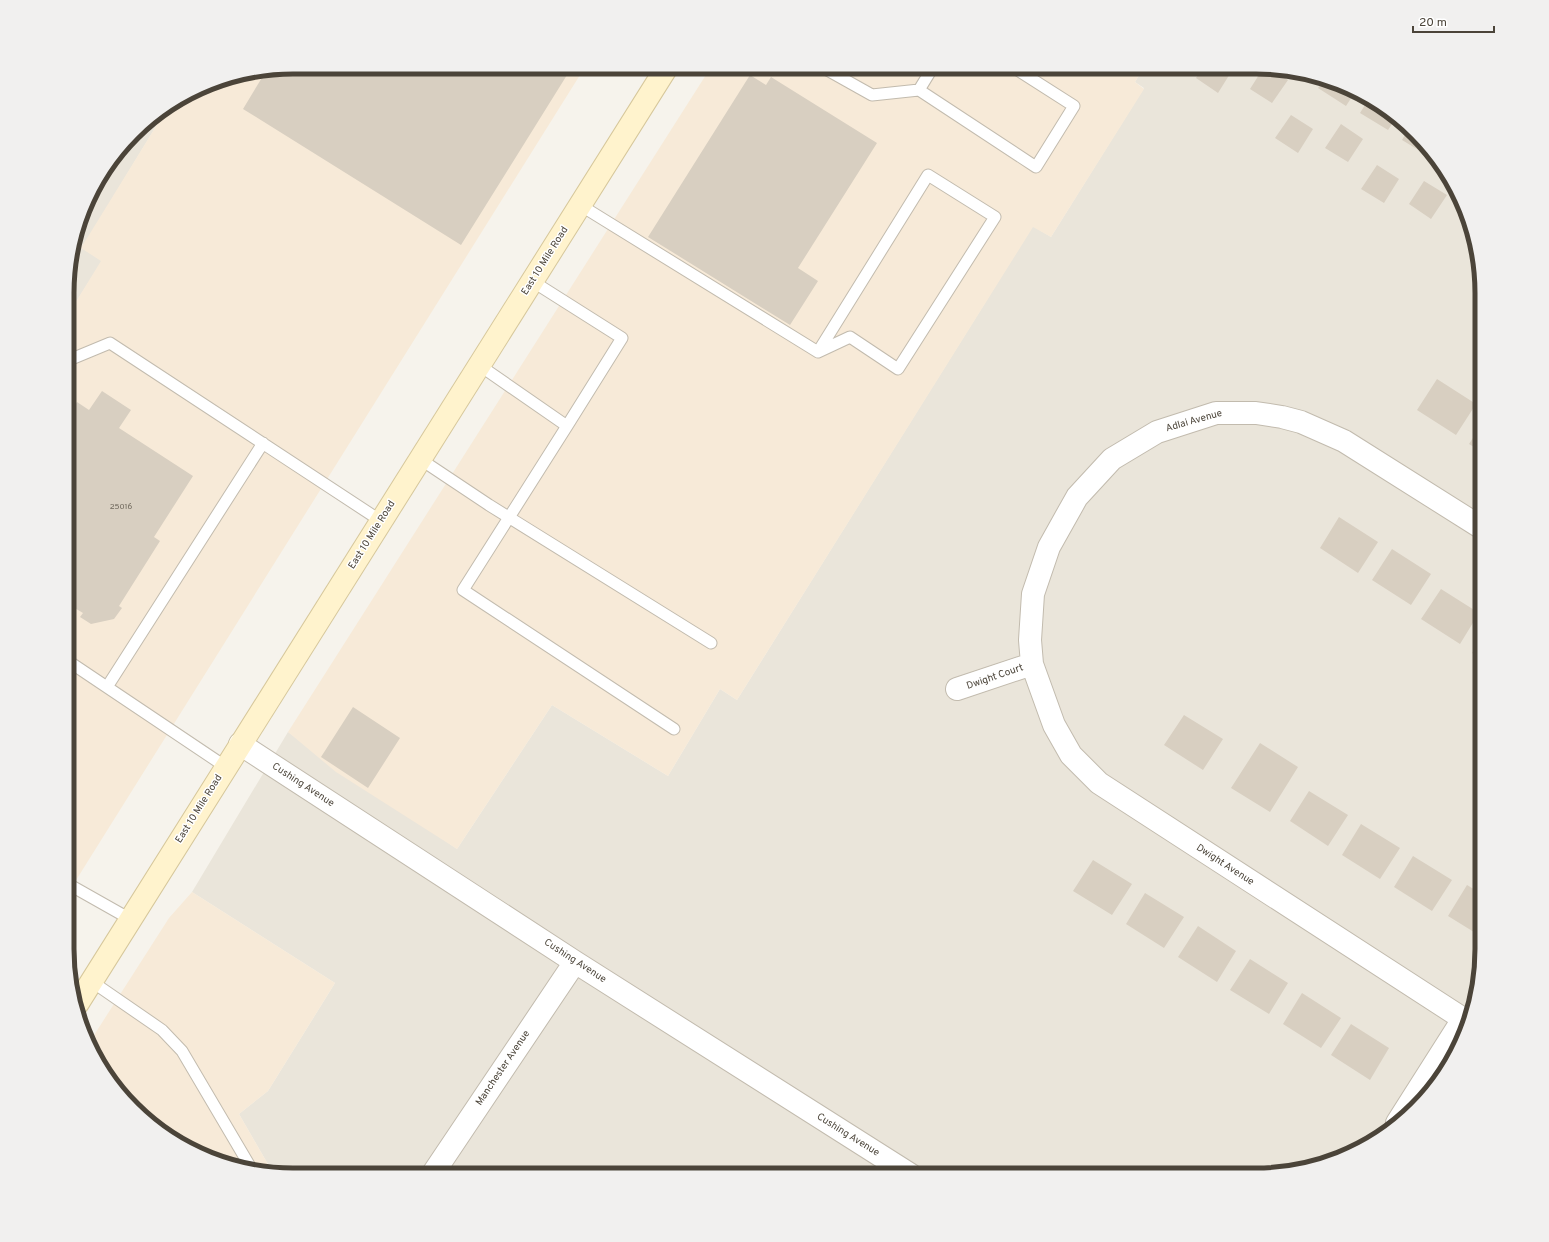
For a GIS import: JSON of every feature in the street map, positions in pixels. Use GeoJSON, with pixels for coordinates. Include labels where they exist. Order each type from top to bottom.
{"type":"FeatureCollection","features":[{"type":"Feature","properties":{"kind":"main road","name":"East 10 Mile Road"},"geometry":{"type":"LineString","coordinates":[[80,1000],[663,74]]}},
{"type":"Feature","properties":{"kind":"street","name":"Adlai Avenue"},"geometry":{"type":"LineString","coordinates":[[1032,664],[1030,640],[1033,594],[1049,547],[1077,497],[1112,459],[1157,432],[1216,413],[1256,412],[1282,417],[1321,430],[1344,441],[1475,524]]}},
{"type":"Feature","properties":{"kind":"street","name":"Dwight Court"},"geometry":{"type":"LineString","coordinates":[[957,689],[1032,664]]}},
{"type":"Feature","properties":{"kind":"street","name":"Dwight Avenue"},"geometry":{"type":"LineString","coordinates":[[1032,664],[1054,725],[1071,755],[1099,783],[1463,1020]]}},
{"type":"Feature","properties":{"kind":"street","name":"Cushing Avenue"},"geometry":{"type":"LineString","coordinates":[[240,744],[575,962],[886,1168]]}},
{"type":"Feature","properties":{"kind":"street","name":"Manchester Avenue"},"geometry":{"type":"LineString","coordinates":[[437,1168],[575,962]]}},
{"type":"Feature","properties":{"kind":"street"},"geometry":{"type":"LineString","coordinates":[[1408,1107],[1459,1029]]}},
{"type":"Feature","properties":{"kind":"lane"},"geometry":{"type":"LineString","coordinates":[[834,74],[872,95],[918,90],[1036,167],[1074,106],[1024,74]]}},
{"type":"Feature","properties":{"kind":"lane"},"geometry":{"type":"LineString","coordinates":[[918,90],[929,74]]}},
{"type":"Feature","properties":{"kind":"lane"},"geometry":{"type":"LineString","coordinates":[[928,175],[995,217],[898,369],[850,337],[818,352],[928,175]]}},
{"type":"Feature","properties":{"kind":"lane"},"geometry":{"type":"LineString","coordinates":[[580,206],[818,352]]}},
{"type":"Feature","properties":{"kind":"lane"},"geometry":{"type":"LineString","coordinates":[[532,281],[622,338],[463,590],[674,729]]}},
{"type":"Feature","properties":{"kind":"lane"},"geometry":{"type":"LineString","coordinates":[[74,358],[110,344],[381,521]]}},
{"type":"Feature","properties":{"kind":"lane"},"geometry":{"type":"LineString","coordinates":[[479,365],[567,426]]}},
{"type":"Feature","properties":{"kind":"lane"},"geometry":{"type":"LineString","coordinates":[[107,687],[263,443]]}},
{"type":"Feature","properties":{"kind":"lane"},"geometry":{"type":"LineString","coordinates":[[420,458],[509,517],[711,643]]}},
{"type":"Feature","properties":{"kind":"lane"},"geometry":{"type":"LineString","coordinates":[[74,665],[226,767]]}},
{"type":"Feature","properties":{"kind":"lane"},"geometry":{"type":"LineString","coordinates":[[74,887],[130,919]]}},
{"type":"Feature","properties":{"kind":"lane"},"geometry":{"type":"LineString","coordinates":[[92,981],[162,1030],[182,1052],[248,1164]]}},
{"type":"Feature","properties":{"kind":"shaded area"},"geometry":{"type":"Polygon","coordinates":[[[278,74],[581,74],[74,883],[74,305],[101,261],[81,248],[161,118],[183,103],[236,81],[278,74]]]}},
{"type":"Feature","properties":{"kind":"shaded area"},"geometry":{"type":"Polygon","coordinates":[[[707,74],[1140,74],[1135,82],[1144,89],[1051,237],[1033,227],[737,700],[720,689],[668,776],[552,705],[457,849],[336,772],[288,732],[707,74]]]}},
{"type":"Feature","properties":{"kind":"shaded area"},"geometry":{"type":"Polygon","coordinates":[[[1140,74],[1271,74],[1313,81],[1366,103],[1400,128],[1430,160],[1446,183],[1468,236],[1475,278],[1475,964],[1468,1006],[1463,1020],[1446,1059],[1430,1082],[1400,1114],[1366,1139],[1313,1161],[1271,1168],[278,1168],[269,1167],[239,1114],[268,1091],[335,983],[192,892],[288,732],[457,849],[552,705],[668,776],[720,689],[737,700],[1033,226],[1051,237],[1144,88],[1135,82],[1140,74]]]}},
{"type":"Feature","properties":{"kind":"shaded area"},"geometry":{"type":"Polygon","coordinates":[[[161,118],[82,248],[102,261],[74,305],[74,278],[81,236],[103,183],[128,149],[138,138],[161,118]]]}},
{"type":"Feature","properties":{"kind":"shaded area"},"geometry":{"type":"Polygon","coordinates":[[[192,892],[335,983],[268,1091],[239,1114],[269,1167],[236,1161],[209,1151],[183,1139],[160,1123],[138,1104],[119,1082],[103,1059],[93,1037],[169,918],[192,892]]]}},
{"type":"Feature","properties":{"kind":"building"},"geometry":{"type":"Polygon","coordinates":[[[278,74],[568,74],[461,245],[243,109],[263,76],[278,74]]]}},
{"type":"Feature","properties":{"kind":"building"},"geometry":{"type":"Polygon","coordinates":[[[1199,74],[1230,74],[1218,93],[1196,78],[1199,74]]]}},
{"type":"Feature","properties":{"kind":"building"},"geometry":{"type":"Polygon","coordinates":[[[1260,74],[1281,75],[1288,80],[1272,103],[1250,89],[1260,74]]]}},
{"type":"Feature","properties":{"kind":"building"},"geometry":{"type":"Polygon","coordinates":[[[750,75],[766,85],[771,77],[877,143],[798,268],[818,281],[790,325],[648,237],[750,75]]]}},
{"type":"Feature","properties":{"kind":"building"},"geometry":{"type":"Polygon","coordinates":[[[1321,84],[1352,97],[1346,106],[1318,88],[1321,84]]]}},
{"type":"Feature","properties":{"kind":"building"},"geometry":{"type":"Polygon","coordinates":[[[1366,103],[1393,122],[1388,130],[1360,113],[1366,103]]]}},
{"type":"Feature","properties":{"kind":"building"},"geometry":{"type":"Polygon","coordinates":[[[1291,115],[1313,129],[1298,153],[1275,138],[1291,115]]]}},
{"type":"Feature","properties":{"kind":"building"},"geometry":{"type":"Polygon","coordinates":[[[1341,124],[1363,139],[1348,162],[1325,148],[1341,124]]]}},
{"type":"Feature","properties":{"kind":"building"},"geometry":{"type":"Polygon","coordinates":[[[1406,133],[1425,154],[1402,140],[1406,133]]]}},
{"type":"Feature","properties":{"kind":"building"},"geometry":{"type":"Polygon","coordinates":[[[1377,165],[1399,179],[1384,203],[1361,189],[1377,165]]]}},
{"type":"Feature","properties":{"kind":"building"},"geometry":{"type":"Polygon","coordinates":[[[1424,181],[1447,195],[1431,219],[1409,204],[1424,181]]]}},
{"type":"Feature","properties":{"kind":"building"},"geometry":{"type":"Polygon","coordinates":[[[1437,379],[1475,403],[1456,435],[1417,410],[1437,379]]]}},
{"type":"Feature","properties":{"kind":"building"},"geometry":{"type":"Polygon","coordinates":[[[102,391],[131,410],[119,428],[193,476],[154,537],[160,541],[119,606],[122,608],[114,619],[91,624],[80,617],[83,613],[74,608],[74,407],[77,402],[89,410],[102,391]]]}},
{"type":"Feature","properties":{"kind":"building"},"geometry":{"type":"Polygon","coordinates":[[[1475,435],[1475,448],[1469,444],[1475,435]]]}},
{"type":"Feature","properties":{"kind":"building"},"geometry":{"type":"Polygon","coordinates":[[[1339,517],[1378,542],[1358,573],[1320,548],[1339,517]]]}},
{"type":"Feature","properties":{"kind":"building"},"geometry":{"type":"Polygon","coordinates":[[[1392,549],[1431,574],[1411,605],[1372,580],[1392,549]]]}},
{"type":"Feature","properties":{"kind":"building"},"geometry":{"type":"Polygon","coordinates":[[[1441,589],[1475,610],[1475,620],[1460,644],[1421,619],[1441,589]]]}},
{"type":"Feature","properties":{"kind":"building"},"geometry":{"type":"Polygon","coordinates":[[[353,707],[400,738],[368,788],[321,757],[353,707]]]}},
{"type":"Feature","properties":{"kind":"building"},"geometry":{"type":"Polygon","coordinates":[[[1184,715],[1223,739],[1203,770],[1164,745],[1184,715]]]}},
{"type":"Feature","properties":{"kind":"building"},"geometry":{"type":"Polygon","coordinates":[[[1260,743],[1298,767],[1270,812],[1231,788],[1260,743]]]}},
{"type":"Feature","properties":{"kind":"building"},"geometry":{"type":"Polygon","coordinates":[[[1309,791],[1348,815],[1328,846],[1290,821],[1309,791]]]}},
{"type":"Feature","properties":{"kind":"building"},"geometry":{"type":"Polygon","coordinates":[[[1361,824],[1400,848],[1380,879],[1342,855],[1361,824]]]}},
{"type":"Feature","properties":{"kind":"building"},"geometry":{"type":"Polygon","coordinates":[[[1413,856],[1452,880],[1432,911],[1394,887],[1413,856]]]}},
{"type":"Feature","properties":{"kind":"building"},"geometry":{"type":"Polygon","coordinates":[[[1093,860],[1132,884],[1112,915],[1073,891],[1093,860]]]}},
{"type":"Feature","properties":{"kind":"building"},"geometry":{"type":"Polygon","coordinates":[[[1467,885],[1475,890],[1475,933],[1448,916],[1467,885]]]}},
{"type":"Feature","properties":{"kind":"building"},"geometry":{"type":"Polygon","coordinates":[[[1145,893],[1184,917],[1164,948],[1126,924],[1145,893]]]}},
{"type":"Feature","properties":{"kind":"building"},"geometry":{"type":"Polygon","coordinates":[[[1198,926],[1236,951],[1217,982],[1178,957],[1198,926]]]}},
{"type":"Feature","properties":{"kind":"building"},"geometry":{"type":"Polygon","coordinates":[[[1250,959],[1288,983],[1269,1014],[1230,990],[1250,959]]]}},
{"type":"Feature","properties":{"kind":"building"},"geometry":{"type":"Polygon","coordinates":[[[1302,993],[1341,1018],[1321,1048],[1283,1024],[1302,993]]]}},
{"type":"Feature","properties":{"kind":"building"},"geometry":{"type":"Polygon","coordinates":[[[1351,1024],[1389,1048],[1370,1080],[1331,1055],[1351,1024]]]}}]}
